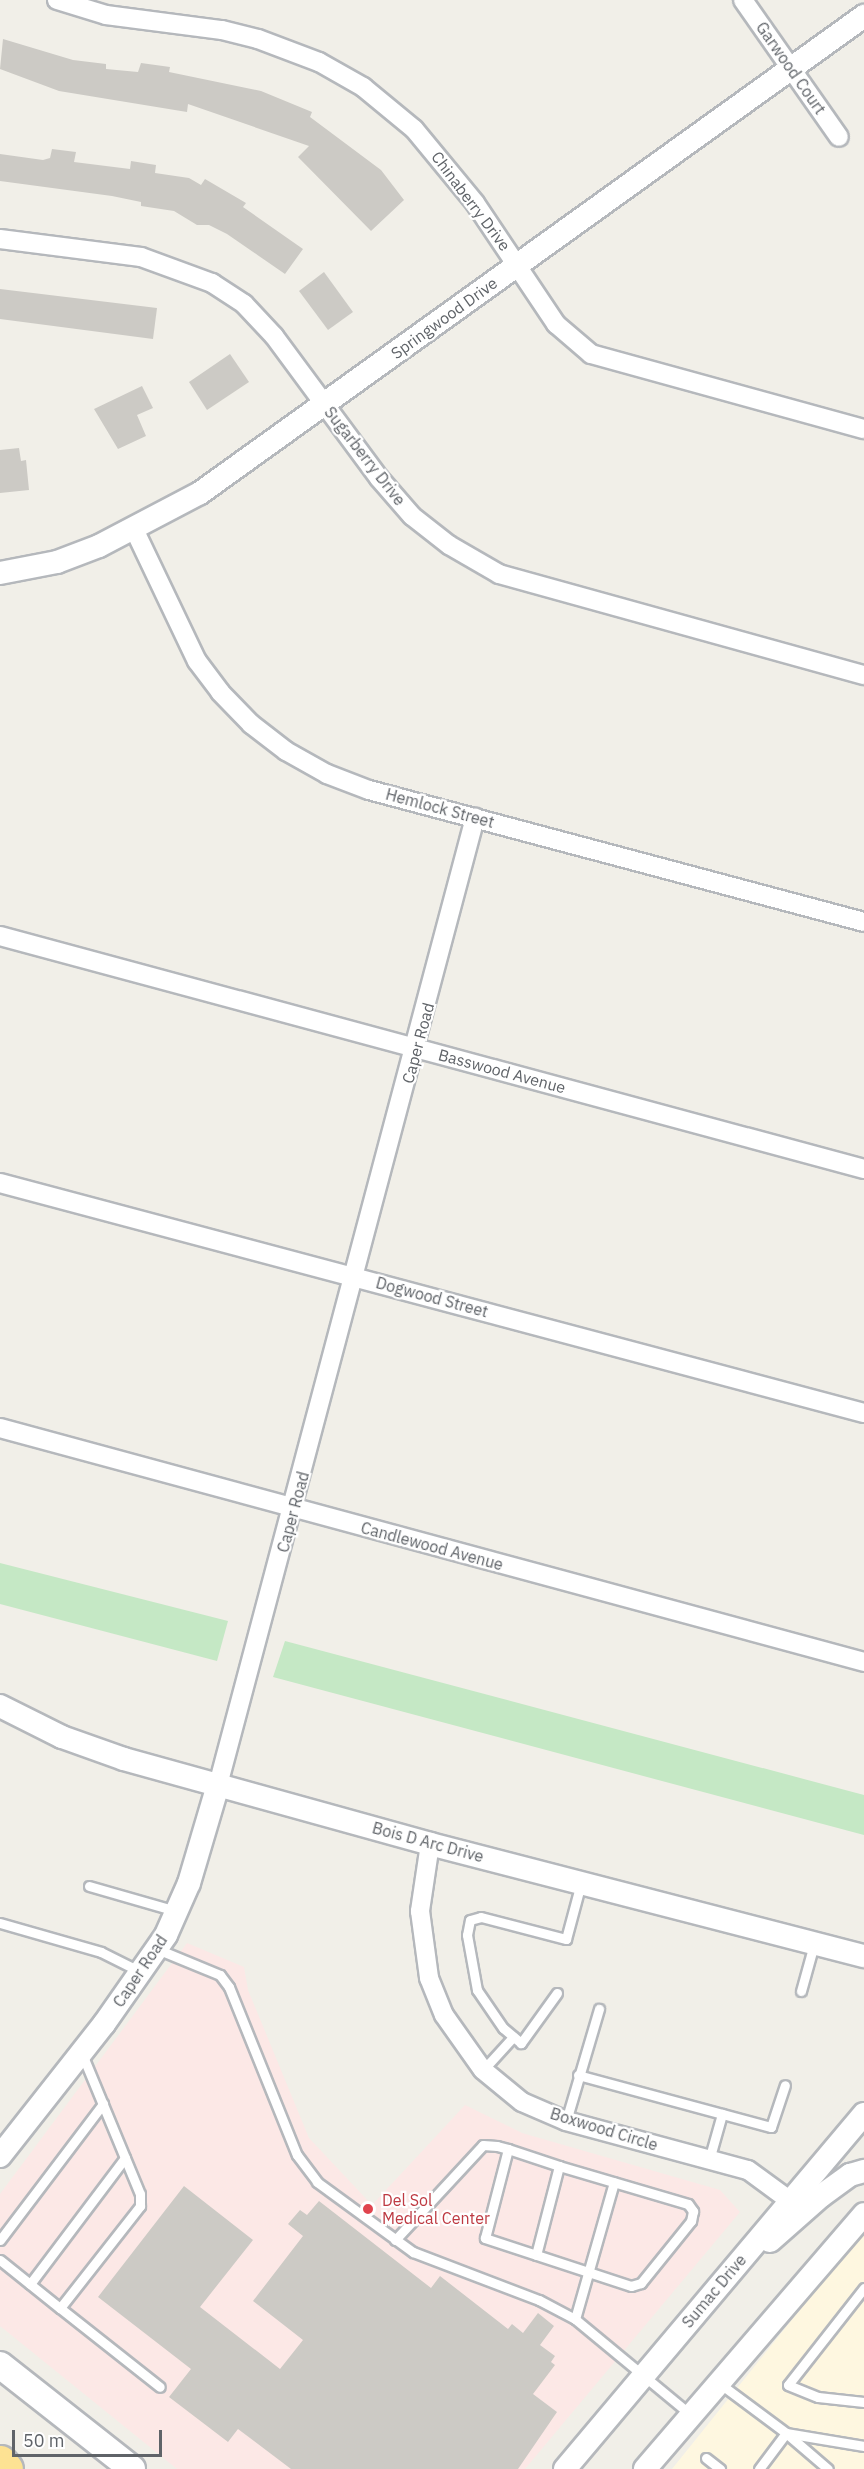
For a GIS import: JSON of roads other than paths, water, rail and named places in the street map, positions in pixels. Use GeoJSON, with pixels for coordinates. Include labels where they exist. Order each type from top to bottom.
{"type":"FeatureCollection","features":[{"type":"Feature","properties":{"kind":"highway"},"geometry":{"type":"LineString","coordinates":[[0,2462],[6,2469]]}},
{"type":"Feature","properties":{"kind":"main road"},"geometry":{"type":"LineString","coordinates":[[0,2365],[132,2469]]}},
{"type":"Feature","properties":{"kind":"street","name":"Chinaberry Drive"},"geometry":{"type":"LineString","coordinates":[[57,0],[106,15],[222,30],[258,39],[319,62],[363,87],[414,129],[475,203],[556,324],[591,354],[864,429]]}},
{"type":"Feature","properties":{"kind":"street","name":"Garwood Court"},"geometry":{"type":"LineString","coordinates":[[743,0],[792,66],[839,137]]}},
{"type":"Feature","properties":{"kind":"street","name":"Springwood Drive"},"geometry":{"type":"LineString","coordinates":[[0,573],[57,562],[134,529],[200,493],[864,16]]}},
{"type":"Feature","properties":{"kind":"street","name":"Sugarberry Drive"},"geometry":{"type":"LineString","coordinates":[[0,239],[141,257],[212,283],[244,304],[274,336],[378,478],[412,516],[449,544],[499,574],[864,675]]}},
{"type":"Feature","properties":{"kind":"street","name":"Hemlock Street"},"geometry":{"type":"LineString","coordinates":[[134,529],[197,661],[251,724],[286,751],[327,774],[369,790],[864,922]]}},
{"type":"Feature","properties":{"kind":"street","name":"Caper Road"},"geometry":{"type":"LineString","coordinates":[[2,2150],[82,2053],[142,1972],[157,1949],[189,1883],[294,1508],[417,1048],[475,818]]}},
{"type":"Feature","properties":{"kind":"street","name":"Basswood Avenue"},"geometry":{"type":"LineString","coordinates":[[0,936],[864,1168]]}},
{"type":"Feature","properties":{"kind":"street","name":"Dogwood Street"},"geometry":{"type":"LineString","coordinates":[[0,1183],[864,1413]]}},
{"type":"Feature","properties":{"kind":"street","name":"Candlewood Avenue"},"geometry":{"type":"LineString","coordinates":[[0,1428],[864,1662]]}},
{"type":"Feature","properties":{"kind":"street","name":"Bois D Arc Drive"},"geometry":{"type":"LineString","coordinates":[[0,1706],[72,1741],[218,1785],[430,1844],[864,1956]]}},
{"type":"Feature","properties":{"kind":"street","name":"Boxwood Circle"},"geometry":{"type":"LineString","coordinates":[[430,1844],[420,1911],[429,1978],[444,2015],[483,2070],[522,2102],[566,2121],[748,2170],[789,2200]]}},
{"type":"Feature","properties":{"kind":"street","name":"Sumac Drive"},"geometry":{"type":"LineString","coordinates":[[565,2469],[789,2200],[864,2114]]}},
{"type":"Feature","properties":{"kind":"street"},"geometry":{"type":"LineString","coordinates":[[713,2292],[821,2196],[850,2175],[864,2171]]}},
{"type":"Feature","properties":{"kind":"street"},"geometry":{"type":"LineString","coordinates":[[645,2469],[864,2214]]}},
{"type":"Feature","properties":{"kind":"lane"},"geometry":{"type":"LineString","coordinates":[[557,1993],[521,2043],[503,2028],[472,1977],[466,1935],[470,1920],[481,1917],[566,1939],[581,1883]]}},
{"type":"Feature","properties":{"kind":"lane"},"geometry":{"type":"LineString","coordinates":[[89,1886],[176,1911]]}},
{"type":"Feature","properties":{"kind":"lane"},"geometry":{"type":"LineString","coordinates":[[0,1923],[101,1952],[142,1972]]}},
{"type":"Feature","properties":{"kind":"lane"},"geometry":{"type":"LineString","coordinates":[[801,1991],[815,1943]]}},
{"type":"Feature","properties":{"kind":"lane"},"geometry":{"type":"LineString","coordinates":[[157,1949],[219,1975],[229,1987],[304,2168],[317,2182],[395,2240],[437,2264],[539,2300],[576,2319],[691,2415]]}},
{"type":"Feature","properties":{"kind":"lane"},"geometry":{"type":"LineString","coordinates":[[566,2121],[599,2009]]}},
{"type":"Feature","properties":{"kind":"lane"},"geometry":{"type":"LineString","coordinates":[[483,2070],[513,2037]]}},
{"type":"Feature","properties":{"kind":"lane"},"geometry":{"type":"LineString","coordinates":[[60,2308],[137,2213],[141,2200],[82,2053]]}},
{"type":"Feature","properties":{"kind":"lane"},"geometry":{"type":"LineString","coordinates":[[578,2075],[771,2127],[785,2085]]}},
{"type":"Feature","properties":{"kind":"lane"},"geometry":{"type":"LineString","coordinates":[[0,2240],[103,2104]]}},
{"type":"Feature","properties":{"kind":"lane"},"geometry":{"type":"LineString","coordinates":[[709,2160],[722,2114]]}},
{"type":"Feature","properties":{"kind":"lane"},"geometry":{"type":"LineString","coordinates":[[395,2240],[473,2153],[483,2145],[508,2149],[688,2204],[693,2211],[691,2221],[641,2283],[631,2286],[485,2238],[508,2149]]}},
{"type":"Feature","properties":{"kind":"lane"},"geometry":{"type":"LineString","coordinates":[[30,2284],[125,2158]]}},
{"type":"Feature","properties":{"kind":"lane"},"geometry":{"type":"LineString","coordinates":[[536,2255],[559,2166]]}},
{"type":"Feature","properties":{"kind":"lane"},"geometry":{"type":"LineString","coordinates":[[576,2319],[614,2182]]}},
{"type":"Feature","properties":{"kind":"lane"},"geometry":{"type":"LineString","coordinates":[[0,2260],[160,2387]]}},
{"type":"Feature","properties":{"kind":"lane"},"geometry":{"type":"LineString","coordinates":[[864,2288],[788,2385],[818,2397],[864,2402]]}},
{"type":"Feature","properties":{"kind":"lane"},"geometry":{"type":"LineString","coordinates":[[719,2383],[786,2433],[828,2469]]}},
{"type":"Feature","properties":{"kind":"lane"},"geometry":{"type":"LineString","coordinates":[[786,2433],[864,2446]]}},
{"type":"Feature","properties":{"kind":"lane"},"geometry":{"type":"LineString","coordinates":[[759,2469],[786,2433]]}},
{"type":"Feature","properties":{"kind":"lane"},"geometry":{"type":"LineString","coordinates":[[706,2458],[720,2469]]}},
{"type":"Feature","properties":{"kind":"place","name":"Del Sol Medical Center"},"geometry":{"type":"Point","coordinates":[368,2209]}}]}
